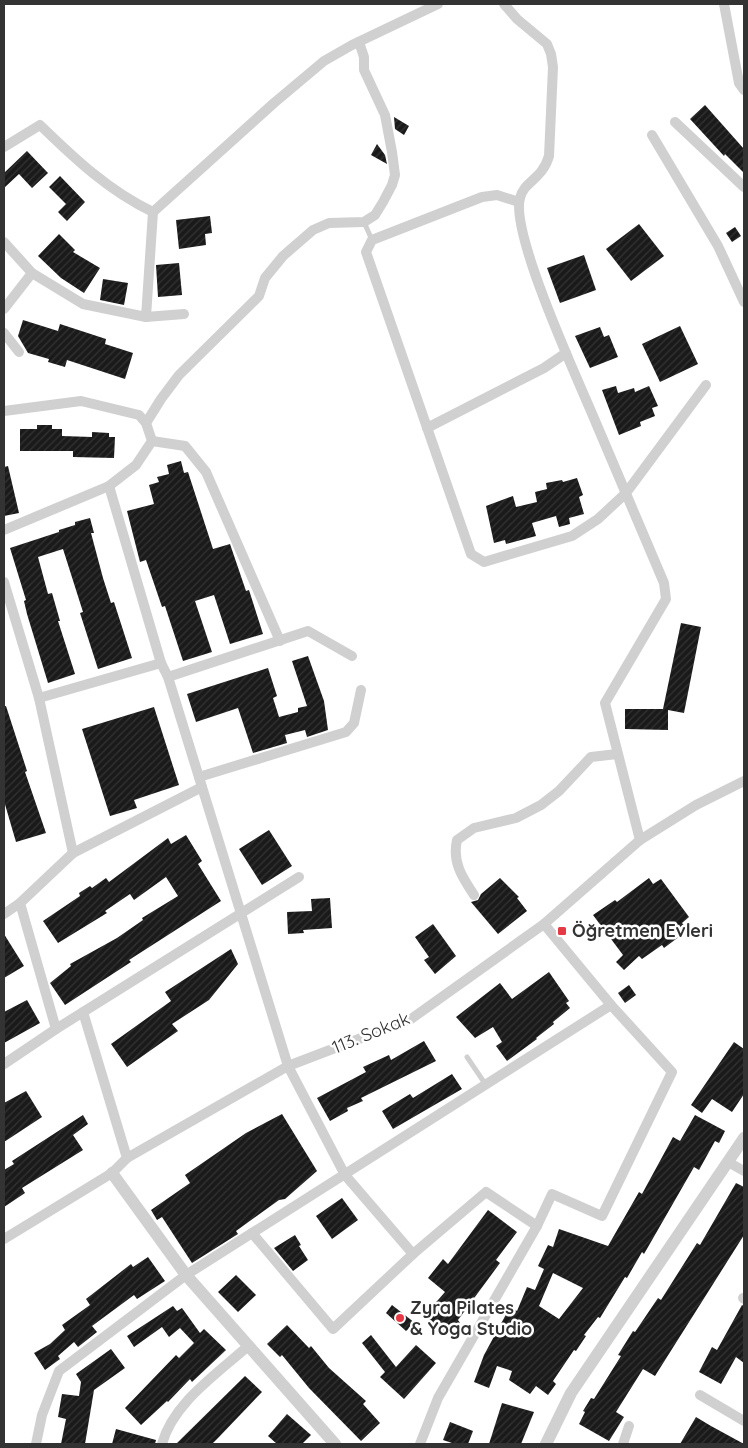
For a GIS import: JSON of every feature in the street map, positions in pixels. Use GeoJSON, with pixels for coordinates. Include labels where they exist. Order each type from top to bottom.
{"type":"FeatureCollection","features":[{"type":"Feature","properties":{"kind":"street"},"geometry":{"type":"LineString","coordinates":[[146,317],[154,212],[274,103],[324,61],[438,4]]}},
{"type":"Feature","properties":{"kind":"street"},"geometry":{"type":"LineString","coordinates":[[504,4],[517,20],[547,44],[553,67],[549,156],[545,168],[526,186],[519,202],[519,216],[526,245],[566,353],[664,583],[666,599],[605,703],[640,840]]}},
{"type":"Feature","properties":{"kind":"street"},"geometry":{"type":"LineString","coordinates":[[724,4],[739,83],[744,90]]}},
{"type":"Feature","properties":{"kind":"street"},"geometry":{"type":"LineString","coordinates":[[146,423],[160,399],[179,375],[259,296],[265,278],[283,256],[313,230],[329,223],[364,222],[375,215],[392,186],[395,175],[385,115],[364,70],[364,56],[359,42]]}},
{"type":"Feature","properties":{"kind":"street"},"geometry":{"type":"LineString","coordinates":[[675,122],[744,187]]}},
{"type":"Feature","properties":{"kind":"street"},"geometry":{"type":"LineString","coordinates":[[4,146],[40,125],[84,169],[128,200],[154,212]]}},
{"type":"Feature","properties":{"kind":"street"},"geometry":{"type":"LineString","coordinates":[[652,135],[718,246],[744,302]]}},
{"type":"Feature","properties":{"kind":"street"},"geometry":{"type":"LineString","coordinates":[[519,202],[496,195],[482,197],[372,240],[366,252],[472,554],[484,562],[572,536],[598,520],[626,493],[706,385]]}},
{"type":"Feature","properties":{"kind":"street"},"geometry":{"type":"LineString","coordinates":[[4,242],[32,273],[83,304],[146,317],[184,314]]}},
{"type":"Feature","properties":{"kind":"street"},"geometry":{"type":"LineString","coordinates":[[4,309],[32,273]]}},
{"type":"Feature","properties":{"kind":"street"},"geometry":{"type":"LineString","coordinates":[[4,333],[19,352]]}},
{"type":"Feature","properties":{"kind":"street"},"geometry":{"type":"LineString","coordinates":[[427,428],[544,368],[566,353]]}},
{"type":"Feature","properties":{"kind":"street"},"geometry":{"type":"LineString","coordinates":[[4,411],[82,401],[139,414],[146,423],[152,441]]}},
{"type":"Feature","properties":{"kind":"street"},"geometry":{"type":"LineString","coordinates":[[4,530],[109,486],[136,465],[152,441]]}},
{"type":"Feature","properties":{"kind":"street"},"geometry":{"type":"LineString","coordinates":[[152,441],[184,446],[206,472],[280,640]]}},
{"type":"Feature","properties":{"kind":"street"},"geometry":{"type":"LineString","coordinates":[[109,486],[161,663],[168,677],[239,914],[288,1066],[345,1175],[414,1254]]}},
{"type":"Feature","properties":{"kind":"street"},"geometry":{"type":"LineString","coordinates":[[4,582],[39,698],[73,853]]}},
{"type":"Feature","properties":{"kind":"street"},"geometry":{"type":"LineString","coordinates":[[168,677],[308,631],[352,656]]}},
{"type":"Feature","properties":{"kind":"street"},"geometry":{"type":"LineString","coordinates":[[39,698],[161,663]]}},
{"type":"Feature","properties":{"kind":"street"},"geometry":{"type":"LineString","coordinates":[[4,914],[20,903],[73,853],[200,782],[346,732],[354,723],[361,690]]}},
{"type":"Feature","properties":{"kind":"street"},"geometry":{"type":"LineString","coordinates":[[474,895],[461,874],[454,854],[456,840],[474,828],[516,818],[541,805],[559,791],[591,757],[617,754]]}},
{"type":"Feature","properties":{"kind":"street","name":"113. Sokak"},"geometry":{"type":"LineString","coordinates":[[4,1239],[112,1173],[127,1158],[288,1066],[412,1019],[544,924],[640,840],[696,805],[744,781]]}},
{"type":"Feature","properties":{"kind":"street"},"geometry":{"type":"LineString","coordinates":[[4,1064],[56,1029],[299,877]]}},
{"type":"Feature","properties":{"kind":"street"},"geometry":{"type":"LineString","coordinates":[[20,903],[56,1029]]}},
{"type":"Feature","properties":{"kind":"street"},"geometry":{"type":"LineString","coordinates":[[420,1444],[438,1398],[537,1226],[552,1194],[602,1216],[672,1072],[611,1005],[544,924]]}},
{"type":"Feature","properties":{"kind":"street"},"geometry":{"type":"LineString","coordinates":[[36,1444],[42,1416],[59,1371],[186,1275],[611,1005]]}},
{"type":"Feature","properties":{"kind":"street"},"geometry":{"type":"LineString","coordinates":[[83,1012],[127,1158]]}},
{"type":"Feature","properties":{"kind":"street"},"geometry":{"type":"LineString","coordinates":[[546,1444],[572,1392],[744,1138]]}},
{"type":"Feature","properties":{"kind":"street"},"geometry":{"type":"LineString","coordinates":[[728,1162],[744,1171]]}},
{"type":"Feature","properties":{"kind":"street"},"geometry":{"type":"LineString","coordinates":[[112,1173],[186,1275],[328,1442]]}},
{"type":"Feature","properties":{"kind":"street"},"geometry":{"type":"LineString","coordinates":[[252,1233],[333,1330],[414,1254],[486,1192],[537,1226]]}},
{"type":"Feature","properties":{"kind":"street"},"geometry":{"type":"LineString","coordinates":[[162,1444],[166,1429],[188,1401],[248,1346]]}},
{"type":"Feature","properties":{"kind":"street"},"geometry":{"type":"LineString","coordinates":[[700,1395],[744,1421]]}},
{"type":"Feature","properties":{"kind":"street"},"geometry":{"type":"LineString","coordinates":[[623,1444],[629,1426]]}},
{"type":"Feature","properties":{"kind":"lane"},"geometry":{"type":"LineString","coordinates":[[364,222],[372,240]]}},
{"type":"Feature","properties":{"kind":"lane"},"geometry":{"type":"LineString","coordinates":[[467,1057],[486,1085]]}},
{"type":"Feature","properties":{"kind":"building"},"geometry":{"type":"Polygon","coordinates":[[[705,105],[744,149],[744,173],[725,154],[724,156],[690,119],[705,105]]]}},
{"type":"Feature","properties":{"kind":"building"},"geometry":{"type":"Polygon","coordinates":[[[394,117],[409,126],[404,135],[395,129],[394,117]]]}},
{"type":"Feature","properties":{"kind":"building"},"geometry":{"type":"Polygon","coordinates":[[[377,144],[385,155],[387,164],[371,155],[377,144]]]}},
{"type":"Feature","properties":{"kind":"building"},"geometry":{"type":"Polygon","coordinates":[[[27,151],[48,173],[32,188],[19,174],[4,188],[4,173],[27,151]]]}},
{"type":"Feature","properties":{"kind":"building"},"geometry":{"type":"Polygon","coordinates":[[[60,176],[85,202],[67,221],[58,212],[66,204],[49,187],[60,176]]]}},
{"type":"Feature","properties":{"kind":"building"},"geometry":{"type":"Polygon","coordinates":[[[210,216],[212,233],[205,234],[206,245],[179,249],[176,220],[210,216]]]}},
{"type":"Feature","properties":{"kind":"building"},"geometry":{"type":"Polygon","coordinates":[[[639,224],[664,256],[631,281],[606,249],[639,224]]]}},
{"type":"Feature","properties":{"kind":"building"},"geometry":{"type":"Polygon","coordinates":[[[735,227],[741,236],[732,242],[726,233],[735,227]]]}},
{"type":"Feature","properties":{"kind":"building"},"geometry":{"type":"Polygon","coordinates":[[[59,234],[75,250],[73,252],[100,268],[84,293],[61,278],[38,256],[59,234]]]}},
{"type":"Feature","properties":{"kind":"building"},"geometry":{"type":"Polygon","coordinates":[[[584,255],[596,290],[560,303],[547,268],[584,255]]]}},
{"type":"Feature","properties":{"kind":"building"},"geometry":{"type":"Polygon","coordinates":[[[179,263],[182,295],[158,297],[156,265],[179,263]]]}},
{"type":"Feature","properties":{"kind":"building"},"geometry":{"type":"Polygon","coordinates":[[[103,279],[128,283],[124,305],[100,300],[103,279]]]}},
{"type":"Feature","properties":{"kind":"building"},"geometry":{"type":"Polygon","coordinates":[[[23,320],[58,331],[60,324],[106,339],[105,344],[133,353],[125,379],[67,360],[65,367],[48,362],[49,359],[28,353],[18,336],[23,320]]]}},
{"type":"Feature","properties":{"kind":"building"},"geometry":{"type":"Polygon","coordinates":[[[680,326],[698,364],[660,382],[642,344],[680,326]]]}},
{"type":"Feature","properties":{"kind":"building"},"geometry":{"type":"Polygon","coordinates":[[[600,327],[604,337],[609,335],[618,357],[590,368],[575,336],[600,327]]]}},
{"type":"Feature","properties":{"kind":"building"},"geometry":{"type":"Polygon","coordinates":[[[616,386],[618,393],[634,388],[635,392],[649,386],[658,406],[652,408],[655,416],[640,422],[641,426],[619,435],[602,390],[616,386]]]}},
{"type":"Feature","properties":{"kind":"building"},"geometry":{"type":"Polygon","coordinates":[[[37,425],[52,425],[52,429],[62,429],[62,436],[92,437],[92,432],[109,433],[109,437],[115,437],[114,458],[73,457],[73,451],[20,451],[20,429],[37,429],[37,425]]]}},
{"type":"Feature","properties":{"kind":"building"},"geometry":{"type":"Polygon","coordinates":[[[181,461],[184,473],[188,472],[213,549],[230,544],[246,591],[249,590],[263,634],[230,644],[214,595],[195,601],[212,652],[183,661],[165,606],[162,607],[146,560],[140,562],[127,511],[154,504],[149,485],[159,482],[157,477],[169,474],[167,465],[181,461]]]}},
{"type":"Feature","properties":{"kind":"building"},"geometry":{"type":"Polygon","coordinates":[[[8,466],[19,513],[4,516],[4,467],[8,466]]]}},
{"type":"Feature","properties":{"kind":"building"},"geometry":{"type":"Polygon","coordinates":[[[577,478],[583,495],[579,497],[584,514],[569,518],[570,524],[559,527],[556,516],[532,523],[536,536],[506,544],[505,540],[494,543],[486,506],[513,496],[516,507],[537,502],[535,492],[547,489],[546,483],[562,480],[563,482],[577,478]]]}},
{"type":"Feature","properties":{"kind":"building"},"geometry":{"type":"Polygon","coordinates":[[[90,518],[94,533],[91,533],[103,578],[111,603],[114,602],[132,658],[98,669],[80,613],[83,612],[63,549],[38,557],[48,594],[52,593],[60,621],[58,621],[75,674],[48,683],[27,614],[24,601],[26,600],[10,548],[59,532],[59,530],[75,525],[75,522],[90,518]]]}},
{"type":"Feature","properties":{"kind":"building"},"geometry":{"type":"Polygon","coordinates":[[[681,623],[701,627],[684,713],[668,710],[668,730],[625,729],[625,709],[663,709],[681,623]]]}},
{"type":"Feature","properties":{"kind":"building"},"geometry":{"type":"Polygon","coordinates":[[[308,656],[324,701],[328,730],[307,737],[305,730],[285,735],[287,743],[253,753],[238,708],[196,722],[187,694],[268,668],[277,696],[273,698],[279,717],[298,712],[298,708],[307,706],[292,661],[308,656]]]}},
{"type":"Feature","properties":{"kind":"building"},"geometry":{"type":"Polygon","coordinates":[[[4,706],[6,706],[27,771],[25,772],[46,833],[16,842],[4,801],[4,706]]]}},
{"type":"Feature","properties":{"kind":"building"},"geometry":{"type":"Polygon","coordinates":[[[154,707],[179,785],[134,800],[137,808],[110,816],[82,729],[154,707]]]}},
{"type":"Feature","properties":{"kind":"building"},"geometry":{"type":"Polygon","coordinates":[[[269,830],[292,866],[262,885],[239,849],[269,830]]]}},
{"type":"Feature","properties":{"kind":"building"},"geometry":{"type":"Polygon","coordinates":[[[186,835],[202,861],[198,864],[221,901],[129,960],[131,962],[65,1005],[50,983],[71,966],[70,964],[117,938],[143,920],[142,918],[178,896],[166,877],[134,900],[130,894],[105,911],[107,913],[58,943],[43,921],[80,896],[79,893],[90,886],[92,888],[106,878],[109,882],[168,838],[171,844],[186,835]]]}},
{"type":"Feature","properties":{"kind":"building"},"geometry":{"type":"Polygon","coordinates":[[[500,878],[519,897],[517,898],[527,911],[498,934],[471,902],[478,900],[481,894],[500,878]]]}},
{"type":"Feature","properties":{"kind":"building"},"geometry":{"type":"Polygon","coordinates":[[[649,878],[653,884],[661,879],[689,917],[682,923],[688,930],[664,948],[662,945],[642,959],[639,956],[624,970],[616,962],[623,955],[593,915],[615,900],[617,902],[649,878]]]}},
{"type":"Feature","properties":{"kind":"building"},"geometry":{"type":"Polygon","coordinates":[[[330,898],[332,928],[303,930],[304,933],[288,934],[287,912],[312,911],[311,899],[330,898]]]}},
{"type":"Feature","properties":{"kind":"building"},"geometry":{"type":"Polygon","coordinates":[[[433,924],[456,956],[435,974],[424,960],[429,957],[415,937],[433,924]]]}},
{"type":"Feature","properties":{"kind":"building"},"geometry":{"type":"Polygon","coordinates":[[[4,934],[24,966],[4,978],[4,934]]]}},
{"type":"Feature","properties":{"kind":"building"},"geometry":{"type":"Polygon","coordinates":[[[231,949],[238,964],[209,1000],[172,1024],[178,1031],[127,1067],[111,1044],[171,1001],[165,992],[231,949]]]}},
{"type":"Feature","properties":{"kind":"building"},"geometry":{"type":"Polygon","coordinates":[[[549,972],[569,1001],[566,1003],[570,1008],[537,1039],[507,1061],[496,1046],[502,1042],[493,1027],[475,1038],[456,1017],[500,983],[512,999],[549,972]]]}},
{"type":"Feature","properties":{"kind":"building"},"geometry":{"type":"Polygon","coordinates":[[[629,985],[636,995],[625,1003],[618,993],[629,985]]]}},
{"type":"Feature","properties":{"kind":"building"},"geometry":{"type":"Polygon","coordinates":[[[27,1000],[40,1023],[4,1043],[4,1012],[27,1000]]]}},
{"type":"Feature","properties":{"kind":"building"},"geometry":{"type":"Polygon","coordinates":[[[424,1041],[436,1061],[361,1098],[363,1101],[347,1108],[348,1111],[330,1121],[317,1098],[366,1072],[363,1067],[389,1055],[391,1060],[424,1041]]]}},
{"type":"Feature","properties":{"kind":"building"},"geometry":{"type":"Polygon","coordinates":[[[734,1042],[744,1049],[744,1094],[732,1112],[712,1099],[702,1113],[691,1105],[734,1042]]]}},
{"type":"Feature","properties":{"kind":"building"},"geometry":{"type":"Polygon","coordinates":[[[452,1074],[462,1089],[393,1129],[382,1111],[410,1094],[413,1098],[452,1074]]]}},
{"type":"Feature","properties":{"kind":"building"},"geometry":{"type":"Polygon","coordinates":[[[26,1091],[42,1117],[4,1142],[4,1103],[26,1091]]]}},
{"type":"Feature","properties":{"kind":"building"},"geometry":{"type":"Polygon","coordinates":[[[282,1114],[317,1171],[285,1199],[279,1200],[236,1231],[238,1234],[192,1263],[162,1217],[157,1220],[151,1210],[190,1183],[185,1175],[246,1133],[282,1114]]]}},
{"type":"Feature","properties":{"kind":"building"},"geometry":{"type":"Polygon","coordinates":[[[83,1115],[88,1124],[73,1135],[83,1150],[22,1188],[25,1193],[4,1207],[4,1170],[14,1164],[12,1161],[83,1115]]]}},
{"type":"Feature","properties":{"kind":"building"},"geometry":{"type":"Polygon","coordinates":[[[695,1115],[725,1131],[719,1143],[715,1141],[699,1170],[694,1167],[644,1254],[642,1252],[600,1318],[598,1317],[584,1335],[586,1336],[576,1351],[574,1350],[553,1381],[556,1384],[548,1395],[536,1386],[530,1394],[509,1380],[512,1371],[497,1366],[489,1388],[474,1382],[484,1355],[510,1307],[517,1311],[527,1287],[535,1290],[544,1269],[538,1266],[548,1245],[553,1247],[559,1229],[608,1246],[639,1192],[642,1194],[673,1137],[680,1141],[695,1115]],[[553,1273],[539,1306],[559,1319],[583,1288],[553,1273]]]}},
{"type":"Feature","properties":{"kind":"building"},"geometry":{"type":"Polygon","coordinates":[[[736,1183],[744,1187],[744,1235],[655,1376],[643,1369],[616,1412],[624,1417],[609,1441],[579,1424],[585,1412],[583,1411],[591,1398],[594,1399],[621,1356],[618,1355],[633,1331],[635,1332],[658,1298],[661,1300],[697,1243],[700,1245],[736,1183]]]}},
{"type":"Feature","properties":{"kind":"building"},"geometry":{"type":"Polygon","coordinates":[[[342,1198],[358,1220],[332,1239],[316,1216],[342,1198]]]}},
{"type":"Feature","properties":{"kind":"building"},"geometry":{"type":"Polygon","coordinates":[[[488,1210],[517,1232],[496,1260],[500,1263],[458,1320],[460,1323],[447,1336],[424,1316],[445,1292],[428,1278],[443,1259],[448,1264],[488,1210]]]}},
{"type":"Feature","properties":{"kind":"building"},"geometry":{"type":"Polygon","coordinates":[[[295,1235],[301,1245],[299,1246],[308,1260],[293,1271],[274,1248],[295,1235]]]}},
{"type":"Feature","properties":{"kind":"building"},"geometry":{"type":"Polygon","coordinates":[[[148,1257],[165,1281],[137,1299],[134,1295],[92,1326],[97,1332],[78,1347],[74,1342],[58,1356],[60,1359],[45,1370],[34,1353],[50,1344],[65,1330],[62,1325],[90,1305],[86,1299],[131,1264],[133,1267],[148,1257]]]}},
{"type":"Feature","properties":{"kind":"building"},"geometry":{"type":"Polygon","coordinates":[[[236,1275],[256,1295],[238,1312],[218,1292],[236,1275]]]}},
{"type":"Feature","properties":{"kind":"building","name":"Zyra Pilates & Yoga Studio"},"geometry":{"type":"Polygon","coordinates":[[[392,1305],[415,1323],[406,1331],[386,1313],[392,1305]]]}},
{"type":"Feature","properties":{"kind":"building"},"geometry":{"type":"Polygon","coordinates":[[[742,1305],[744,1306],[744,1363],[736,1357],[721,1384],[699,1372],[712,1347],[717,1350],[742,1305]]]}},
{"type":"Feature","properties":{"kind":"building"},"geometry":{"type":"Polygon","coordinates":[[[173,1306],[177,1311],[182,1308],[200,1333],[204,1329],[226,1350],[192,1382],[190,1379],[168,1402],[141,1425],[125,1408],[176,1355],[179,1358],[194,1343],[180,1328],[169,1337],[162,1327],[134,1347],[127,1336],[173,1306]]]}},
{"type":"Feature","properties":{"kind":"building"},"geometry":{"type":"Polygon","coordinates":[[[287,1325],[309,1348],[311,1346],[329,1368],[366,1401],[363,1404],[380,1423],[361,1441],[309,1388],[282,1355],[280,1357],[267,1344],[287,1325]]]}},
{"type":"Feature","properties":{"kind":"building"},"geometry":{"type":"Polygon","coordinates":[[[371,1335],[396,1367],[416,1345],[436,1363],[404,1399],[380,1377],[385,1372],[362,1343],[371,1335]]]}},
{"type":"Feature","properties":{"kind":"building"},"geometry":{"type":"Polygon","coordinates":[[[111,1349],[125,1368],[94,1390],[85,1444],[61,1444],[66,1419],[58,1417],[62,1394],[79,1396],[81,1382],[76,1374],[111,1349]]]}},
{"type":"Feature","properties":{"kind":"building"},"geometry":{"type":"Polygon","coordinates":[[[245,1376],[262,1392],[212,1444],[176,1444],[245,1376]]]}},
{"type":"Feature","properties":{"kind":"building"},"geometry":{"type":"Polygon","coordinates":[[[502,1403],[534,1412],[521,1444],[489,1444],[502,1403]]]}},
{"type":"Feature","properties":{"kind":"building"},"geometry":{"type":"Polygon","coordinates":[[[287,1414],[311,1435],[302,1444],[277,1444],[268,1436],[287,1414]]]}},
{"type":"Feature","properties":{"kind":"building"},"geometry":{"type":"Polygon","coordinates":[[[696,1417],[711,1426],[744,1444],[680,1444],[696,1417]]]}},
{"type":"Feature","properties":{"kind":"building"},"geometry":{"type":"Polygon","coordinates":[[[450,1422],[473,1431],[468,1444],[455,1444],[443,1440],[450,1422]]]}},
{"type":"Feature","properties":{"kind":"building"},"geometry":{"type":"Polygon","coordinates":[[[116,1429],[156,1440],[155,1444],[112,1444],[116,1429]]]}},
{"type":"Feature","properties":{"kind":"place","name":"Öğretmen Evleri"},"geometry":{"type":"Point","coordinates":[562,931]}},
{"type":"Feature","properties":{"kind":"place","name":"Zyra Pilates & Yoga Studio"},"geometry":{"type":"Point","coordinates":[400,1318]}}]}
